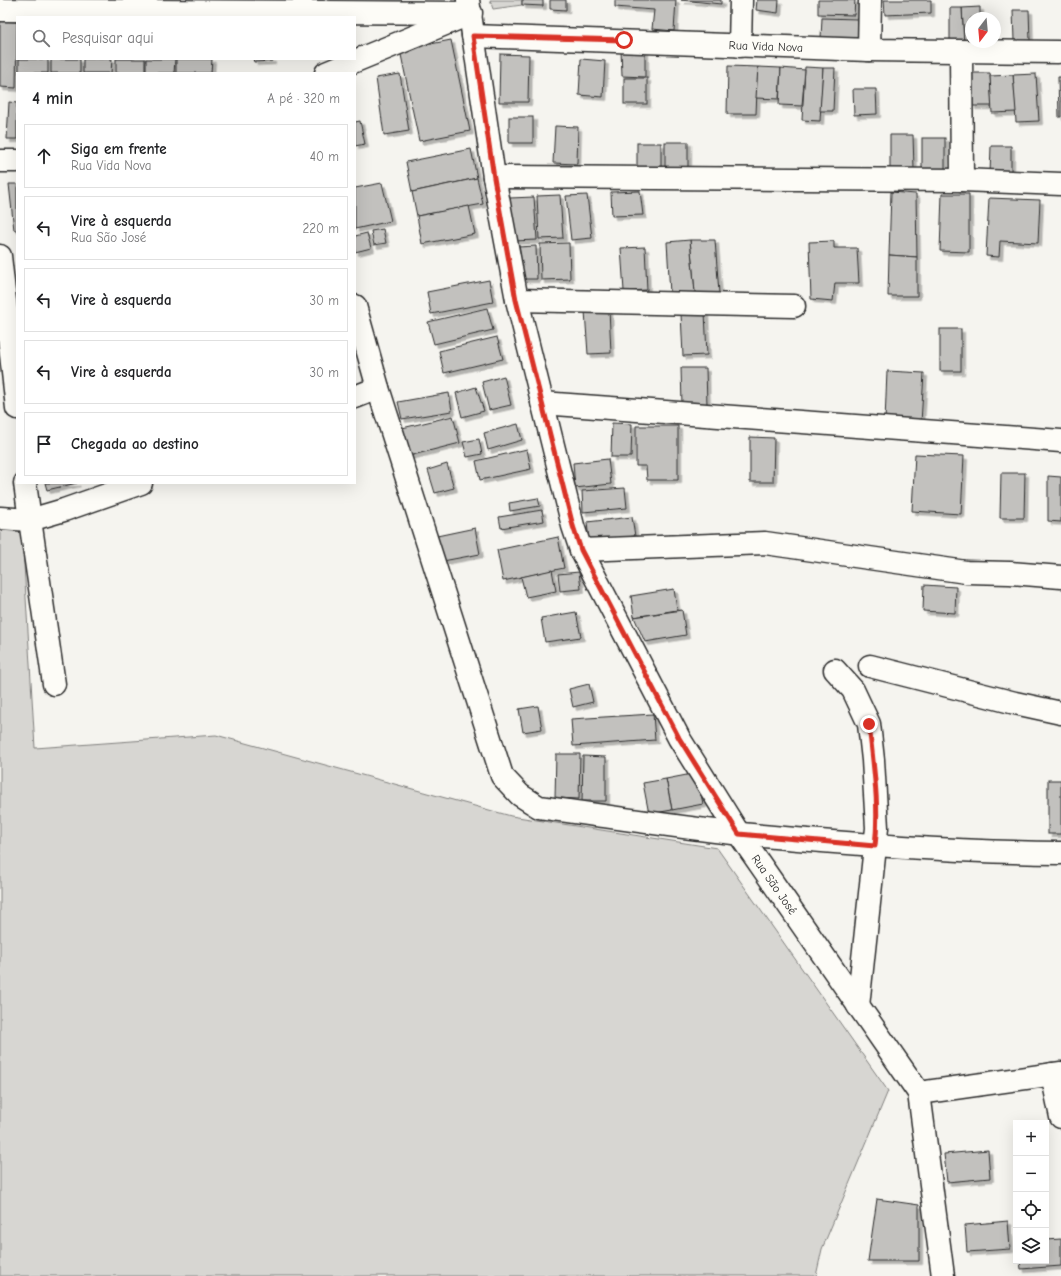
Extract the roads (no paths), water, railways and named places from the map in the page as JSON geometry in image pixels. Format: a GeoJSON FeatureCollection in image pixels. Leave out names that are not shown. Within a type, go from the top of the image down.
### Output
{"type":"FeatureCollection","features":[{"type":"Feature","properties":{"kind":"street"},"geometry":{"type":"LineString","coordinates":[[740,46],[741,0]]}},
{"type":"Feature","properties":{"kind":"street"},"geometry":{"type":"LineString","coordinates":[[869,50],[870,0]]}},
{"type":"Feature","properties":{"kind":"street"},"geometry":{"type":"LineString","coordinates":[[0,10],[469,7]]}},
{"type":"Feature","properties":{"kind":"street"},"geometry":{"type":"LineString","coordinates":[[356,59],[469,7]]}},
{"type":"Feature","properties":{"kind":"street","name":"Rua São José"},"geometry":{"type":"LineString","coordinates":[[469,7],[494,178],[516,300],[573,526],[581,550],[679,738],[739,834],[919,1093]]}},
{"type":"Feature","properties":{"kind":"street","name":"Rua Vida Nova"},"geometry":{"type":"LineString","coordinates":[[473,36],[624,40],[740,46],[869,50],[1058,52]]}},
{"type":"Feature","properties":{"kind":"street"},"geometry":{"type":"LineString","coordinates":[[960,52],[962,180]]}},
{"type":"Feature","properties":{"kind":"street"},"geometry":{"type":"LineString","coordinates":[[328,72],[354,60]]}},
{"type":"Feature","properties":{"kind":"street"},"geometry":{"type":"LineString","coordinates":[[0,161],[16,161]]}},
{"type":"Feature","properties":{"kind":"street"},"geometry":{"type":"LineString","coordinates":[[494,178],[962,180],[1061,184]]}},
{"type":"Feature","properties":{"kind":"street"},"geometry":{"type":"LineString","coordinates":[[0,256],[16,399]]}},
{"type":"Feature","properties":{"kind":"street"},"geometry":{"type":"LineString","coordinates":[[516,300],[794,306]]}},
{"type":"Feature","properties":{"kind":"street"},"geometry":{"type":"LineString","coordinates":[[356,310],[378,388],[502,776],[520,795],[540,807],[739,834],[875,846],[1021,853],[1061,853]]}},
{"type":"Feature","properties":{"kind":"street"},"geometry":{"type":"LineString","coordinates":[[356,397],[378,388]]}},
{"type":"Feature","properties":{"kind":"street"},"geometry":{"type":"LineString","coordinates":[[542,403],[1061,441]]}},
{"type":"Feature","properties":{"kind":"street"},"geometry":{"type":"LineString","coordinates":[[26,484],[54,684]]}},
{"type":"Feature","properties":{"kind":"street"},"geometry":{"type":"LineString","coordinates":[[0,518],[30,520],[64,510],[138,484]]}},
{"type":"Feature","properties":{"kind":"street"},"geometry":{"type":"LineString","coordinates":[[581,550],[765,543],[966,572],[1061,577]]}},
{"type":"Feature","properties":{"kind":"street"},"geometry":{"type":"LineString","coordinates":[[870,666],[1015,703],[1061,713]]}},
{"type":"Feature","properties":{"kind":"street"},"geometry":{"type":"LineString","coordinates":[[835,670],[853,690],[869,724],[873,760],[877,828],[858,1006]]}},
{"type":"Feature","properties":{"kind":"street"},"geometry":{"type":"LineString","coordinates":[[943,1276],[919,1093],[1057,1073],[1061,1117]]}}]}
